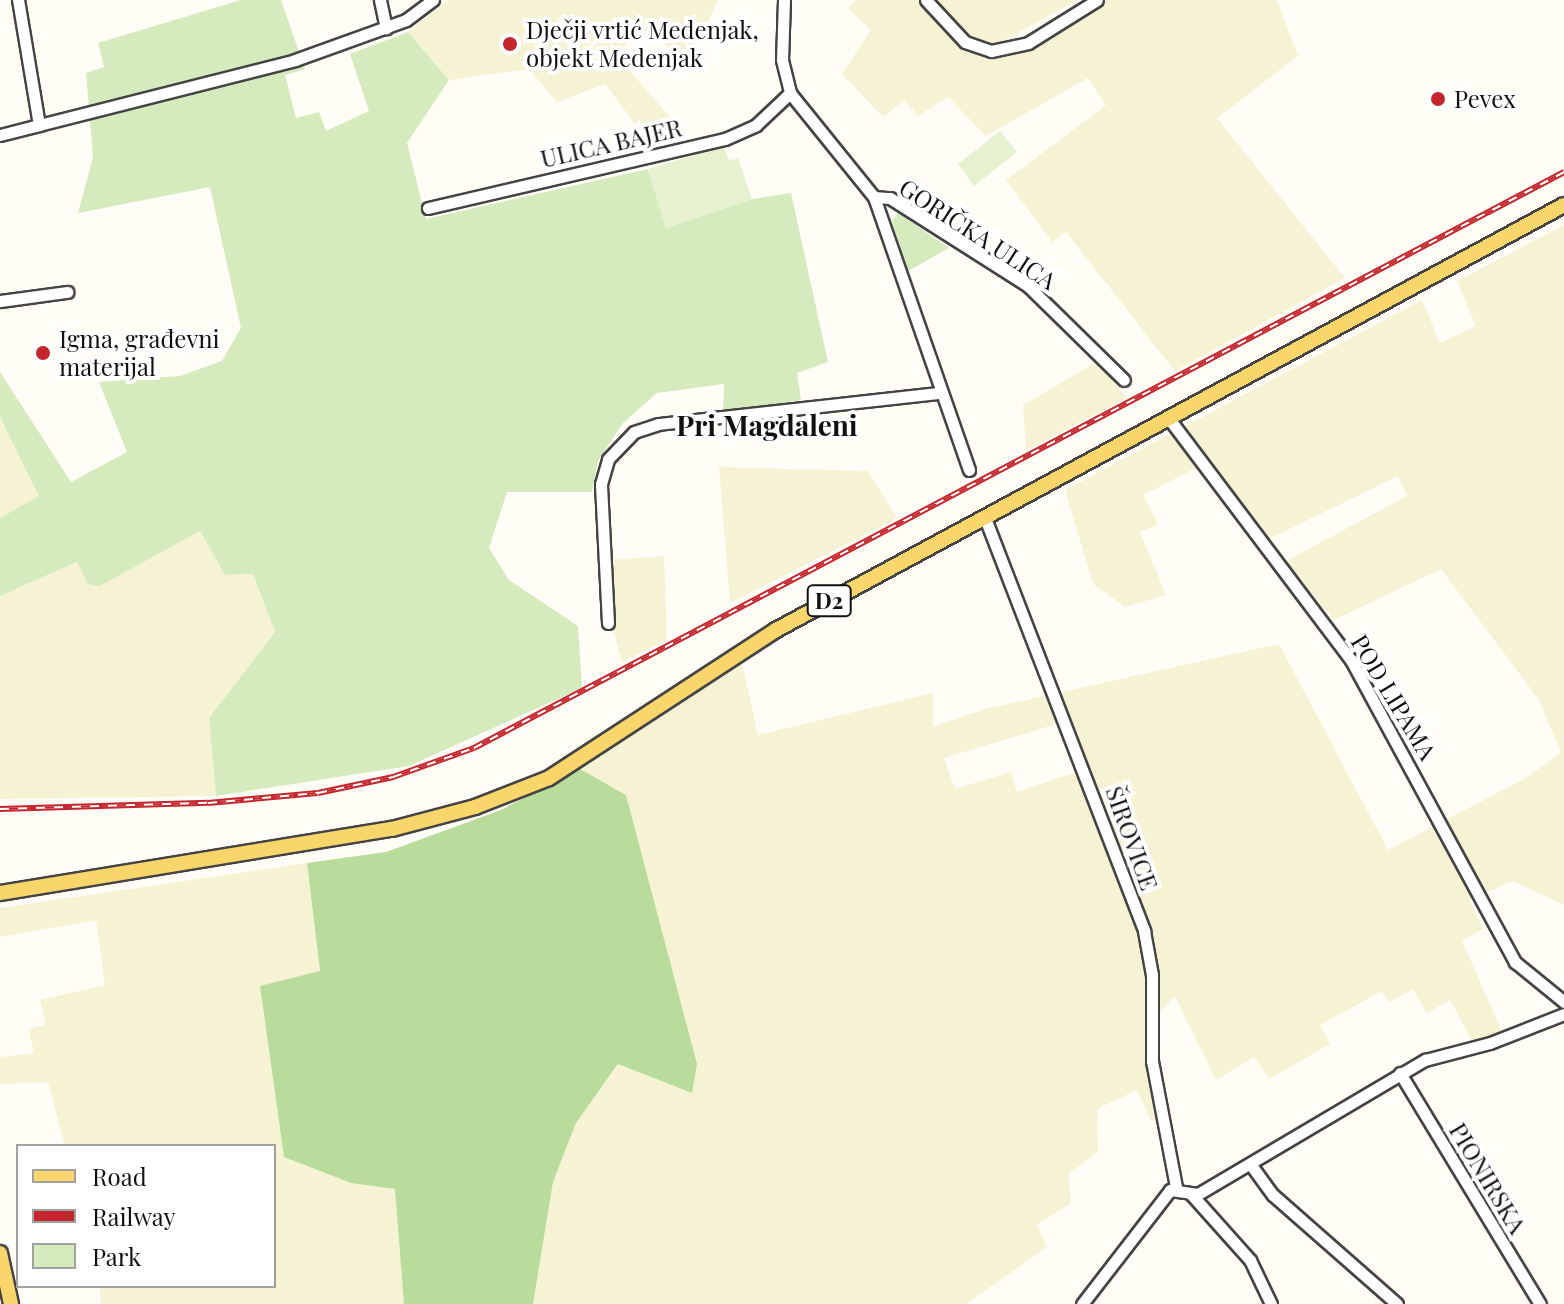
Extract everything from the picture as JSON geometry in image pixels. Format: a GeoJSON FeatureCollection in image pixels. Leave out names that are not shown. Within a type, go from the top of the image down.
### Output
{"type":"FeatureCollection","features":[{"type":"Feature","properties":{"kind":"main road","name":"D2"},"geometry":{"type":"LineString","coordinates":[[3,891],[392,829],[511,794],[574,763],[776,630],[1564,205]]}},
{"type":"Feature","properties":{"kind":"main road"},"geometry":{"type":"LineString","coordinates":[[0,1253],[11,1304]]}},
{"type":"Feature","properties":{"kind":"street"},"geometry":{"type":"LineString","coordinates":[[18,0],[39,125]]}},
{"type":"Feature","properties":{"kind":"street"},"geometry":{"type":"LineString","coordinates":[[380,0],[386,28]]}},
{"type":"Feature","properties":{"kind":"street"},"geometry":{"type":"LineString","coordinates":[[0,135],[295,60],[386,28],[433,0]]}},
{"type":"Feature","properties":{"kind":"street","name":"GORIČKA ULICA"},"geometry":{"type":"LineString","coordinates":[[784,0],[782,60],[790,93],[874,197],[939,393],[969,470]]}},
{"type":"Feature","properties":{"kind":"street"},"geometry":{"type":"LineString","coordinates":[[926,0],[965,42],[991,51],[1028,43],[1097,0]]}},
{"type":"Feature","properties":{"kind":"street","name":"ULICA BAJER"},"geometry":{"type":"LineString","coordinates":[[428,208],[725,139],[756,125],[790,93]]}},
{"type":"Feature","properties":{"kind":"street","name":"GORIČKA ULICA"},"geometry":{"type":"LineString","coordinates":[[874,197],[890,198],[1028,286],[1124,380]]}},
{"type":"Feature","properties":{"kind":"street"},"geometry":{"type":"LineString","coordinates":[[0,301],[67,292]]}},
{"type":"Feature","properties":{"kind":"street"},"geometry":{"type":"LineString","coordinates":[[608,623],[601,484],[608,459],[634,432],[658,424],[939,393]]}},
{"type":"Feature","properties":{"kind":"street","name":"POD LIPAMA"},"geometry":{"type":"LineString","coordinates":[[1170,420],[1351,660],[1515,962],[1564,1002]]}},
{"type":"Feature","properties":{"kind":"street","name":"ŠIROVICE"},"geometry":{"type":"LineString","coordinates":[[985,518],[1144,931],[1152,975],[1152,1061],[1176,1187]]}},
{"type":"Feature","properties":{"kind":"street"},"geometry":{"type":"LineString","coordinates":[[1191,1194],[1251,1165],[1400,1073],[1564,1014]]}},
{"type":"Feature","properties":{"kind":"street","name":"PIONIRSKA"},"geometry":{"type":"LineString","coordinates":[[1400,1073],[1540,1304]]}},
{"type":"Feature","properties":{"kind":"street"},"geometry":{"type":"LineString","coordinates":[[1251,1165],[1273,1195],[1397,1304]]}},
{"type":"Feature","properties":{"kind":"street"},"geometry":{"type":"LineString","coordinates":[[1082,1304],[1160,1200],[1176,1187],[1191,1194],[1250,1260],[1271,1304]]}},
{"type":"Feature","properties":{"kind":"shaded area"},"geometry":{"type":"Polygon","coordinates":[[[448,0],[718,0],[689,62],[642,28],[616,55],[683,132],[650,144],[605,84],[557,102],[529,69],[449,80],[408,32],[448,0]]]}},
{"type":"Feature","properties":{"kind":"shaded area"},"geometry":{"type":"Polygon","coordinates":[[[856,0],[921,0],[949,35],[988,60],[1029,47],[1107,0],[1277,0],[1298,56],[1217,118],[1345,278],[1175,371],[1066,232],[1052,242],[1006,180],[1106,105],[1088,78],[986,136],[948,97],[918,116],[904,100],[883,117],[842,74],[871,30],[848,8],[856,0]]]}},
{"type":"Feature","properties":{"kind":"shaded area"},"geometry":{"type":"Polygon","coordinates":[[[936,0],[1077,0],[996,45],[975,41],[936,0]]]}},
{"type":"Feature","properties":{"kind":"shaded area"},"geometry":{"type":"Polygon","coordinates":[[[1564,225],[1564,905],[1513,881],[1469,900],[1483,929],[1462,941],[1504,1036],[1473,1043],[1450,1000],[1427,1013],[1413,990],[1389,1002],[1382,991],[1320,1025],[1330,1044],[1269,1079],[1254,1057],[1216,1080],[1175,996],[1159,1012],[1161,1081],[1171,1117],[1151,1121],[1137,1090],[1097,1109],[1098,1151],[1068,1174],[1071,1203],[1037,1225],[1047,1247],[966,1304],[533,1304],[553,1182],[576,1123],[619,1064],[692,1093],[626,795],[580,769],[742,663],[758,735],[933,693],[933,727],[985,709],[1279,644],[1388,850],[1524,779],[1561,753],[1539,700],[1441,569],[1334,620],[1286,561],[1407,496],[1398,476],[1269,539],[1196,468],[1143,495],[1158,525],[1140,532],[1166,595],[1125,607],[1093,584],[1065,490],[1422,300],[1440,343],[1476,326],[1457,281],[1564,225]],[[1060,723],[944,758],[955,789],[1011,772],[1017,792],[1079,771],[1060,723]]]}},
{"type":"Feature","properties":{"kind":"shaded area"},"geometry":{"type":"Polygon","coordinates":[[[1097,362],[1127,398],[1026,450],[1023,405],[1097,362]]]}},
{"type":"Feature","properties":{"kind":"shaded area"},"geometry":{"type":"Polygon","coordinates":[[[0,417],[40,497],[0,518],[0,417]]]}},
{"type":"Feature","properties":{"kind":"shaded area"},"geometry":{"type":"Polygon","coordinates":[[[719,467],[868,471],[897,518],[730,603],[719,467]]]}},
{"type":"Feature","properties":{"kind":"shaded area"},"geometry":{"type":"Polygon","coordinates":[[[200,531],[225,575],[253,574],[275,632],[209,718],[216,796],[0,799],[0,596],[78,562],[100,586],[200,531]]]}},
{"type":"Feature","properties":{"kind":"shaded area"},"geometry":{"type":"Polygon","coordinates":[[[664,556],[667,640],[622,662],[612,624],[612,560],[664,556]]]}},
{"type":"Feature","properties":{"kind":"shaded area"},"geometry":{"type":"Polygon","coordinates":[[[307,863],[320,972],[260,986],[284,1157],[351,1183],[396,1189],[404,1304],[101,1304],[99,1288],[276,1288],[276,1144],[64,1144],[48,1082],[0,1084],[0,1057],[34,1053],[29,1029],[46,1025],[40,1000],[105,985],[96,920],[0,937],[0,908],[307,863]]]}},
{"type":"Feature","properties":{"kind":"green space"},"geometry":{"type":"Polygon","coordinates":[[[241,0],[281,0],[305,69],[285,75],[296,118],[319,112],[326,131],[369,111],[350,54],[408,32],[449,80],[407,143],[426,219],[648,169],[666,228],[752,199],[791,193],[828,362],[797,373],[801,400],[723,412],[724,384],[657,393],[623,423],[598,461],[592,492],[507,492],[489,548],[509,580],[578,626],[582,688],[409,766],[216,796],[209,718],[275,632],[253,574],[225,575],[200,531],[100,586],[88,584],[77,562],[0,596],[0,518],[39,496],[0,417],[0,372],[71,482],[127,452],[99,382],[180,376],[222,361],[241,328],[210,187],[78,213],[93,157],[86,73],[104,67],[98,43],[241,0]]]}},
{"type":"Feature","properties":{"kind":"green space"},"geometry":{"type":"Polygon","coordinates":[[[1000,131],[1017,152],[974,186],[958,164],[1000,131]]]}},
{"type":"Feature","properties":{"kind":"green space"},"geometry":{"type":"Polygon","coordinates":[[[724,146],[729,161],[738,158],[752,199],[666,228],[648,169],[724,146]]]}},
{"type":"Feature","properties":{"kind":"green space"},"geometry":{"type":"Polygon","coordinates":[[[898,213],[949,248],[908,271],[892,221],[898,213]]]}},
{"type":"Feature","properties":{"kind":"green space"},"geometry":{"type":"Polygon","coordinates":[[[580,769],[626,795],[697,1064],[692,1093],[618,1064],[576,1123],[553,1182],[533,1304],[404,1304],[395,1189],[351,1183],[284,1157],[260,986],[320,971],[307,863],[386,852],[501,810],[580,769]]]}},
{"type":"Feature","properties":{"kind":"railway"},"geometry":{"type":"LineString","coordinates":[[0,809],[208,803],[318,793],[393,777],[474,748],[1564,172]]}},
{"type":"Feature","properties":{"kind":"place","name":"Dječji vrtić Medenjak, objekt Medenjak"},"geometry":{"type":"Point","coordinates":[510,44]}},
{"type":"Feature","properties":{"kind":"place","name":"Pevex"},"geometry":{"type":"Point","coordinates":[1438,99]}},
{"type":"Feature","properties":{"kind":"place","name":"Igma, građevni materijal"},"geometry":{"type":"Point","coordinates":[43,353]}},
{"type":"Feature","properties":{"kind":"district","name":"Pri Magdaleni"},"geometry":{"type":"Point","coordinates":[767,425]}}]}
